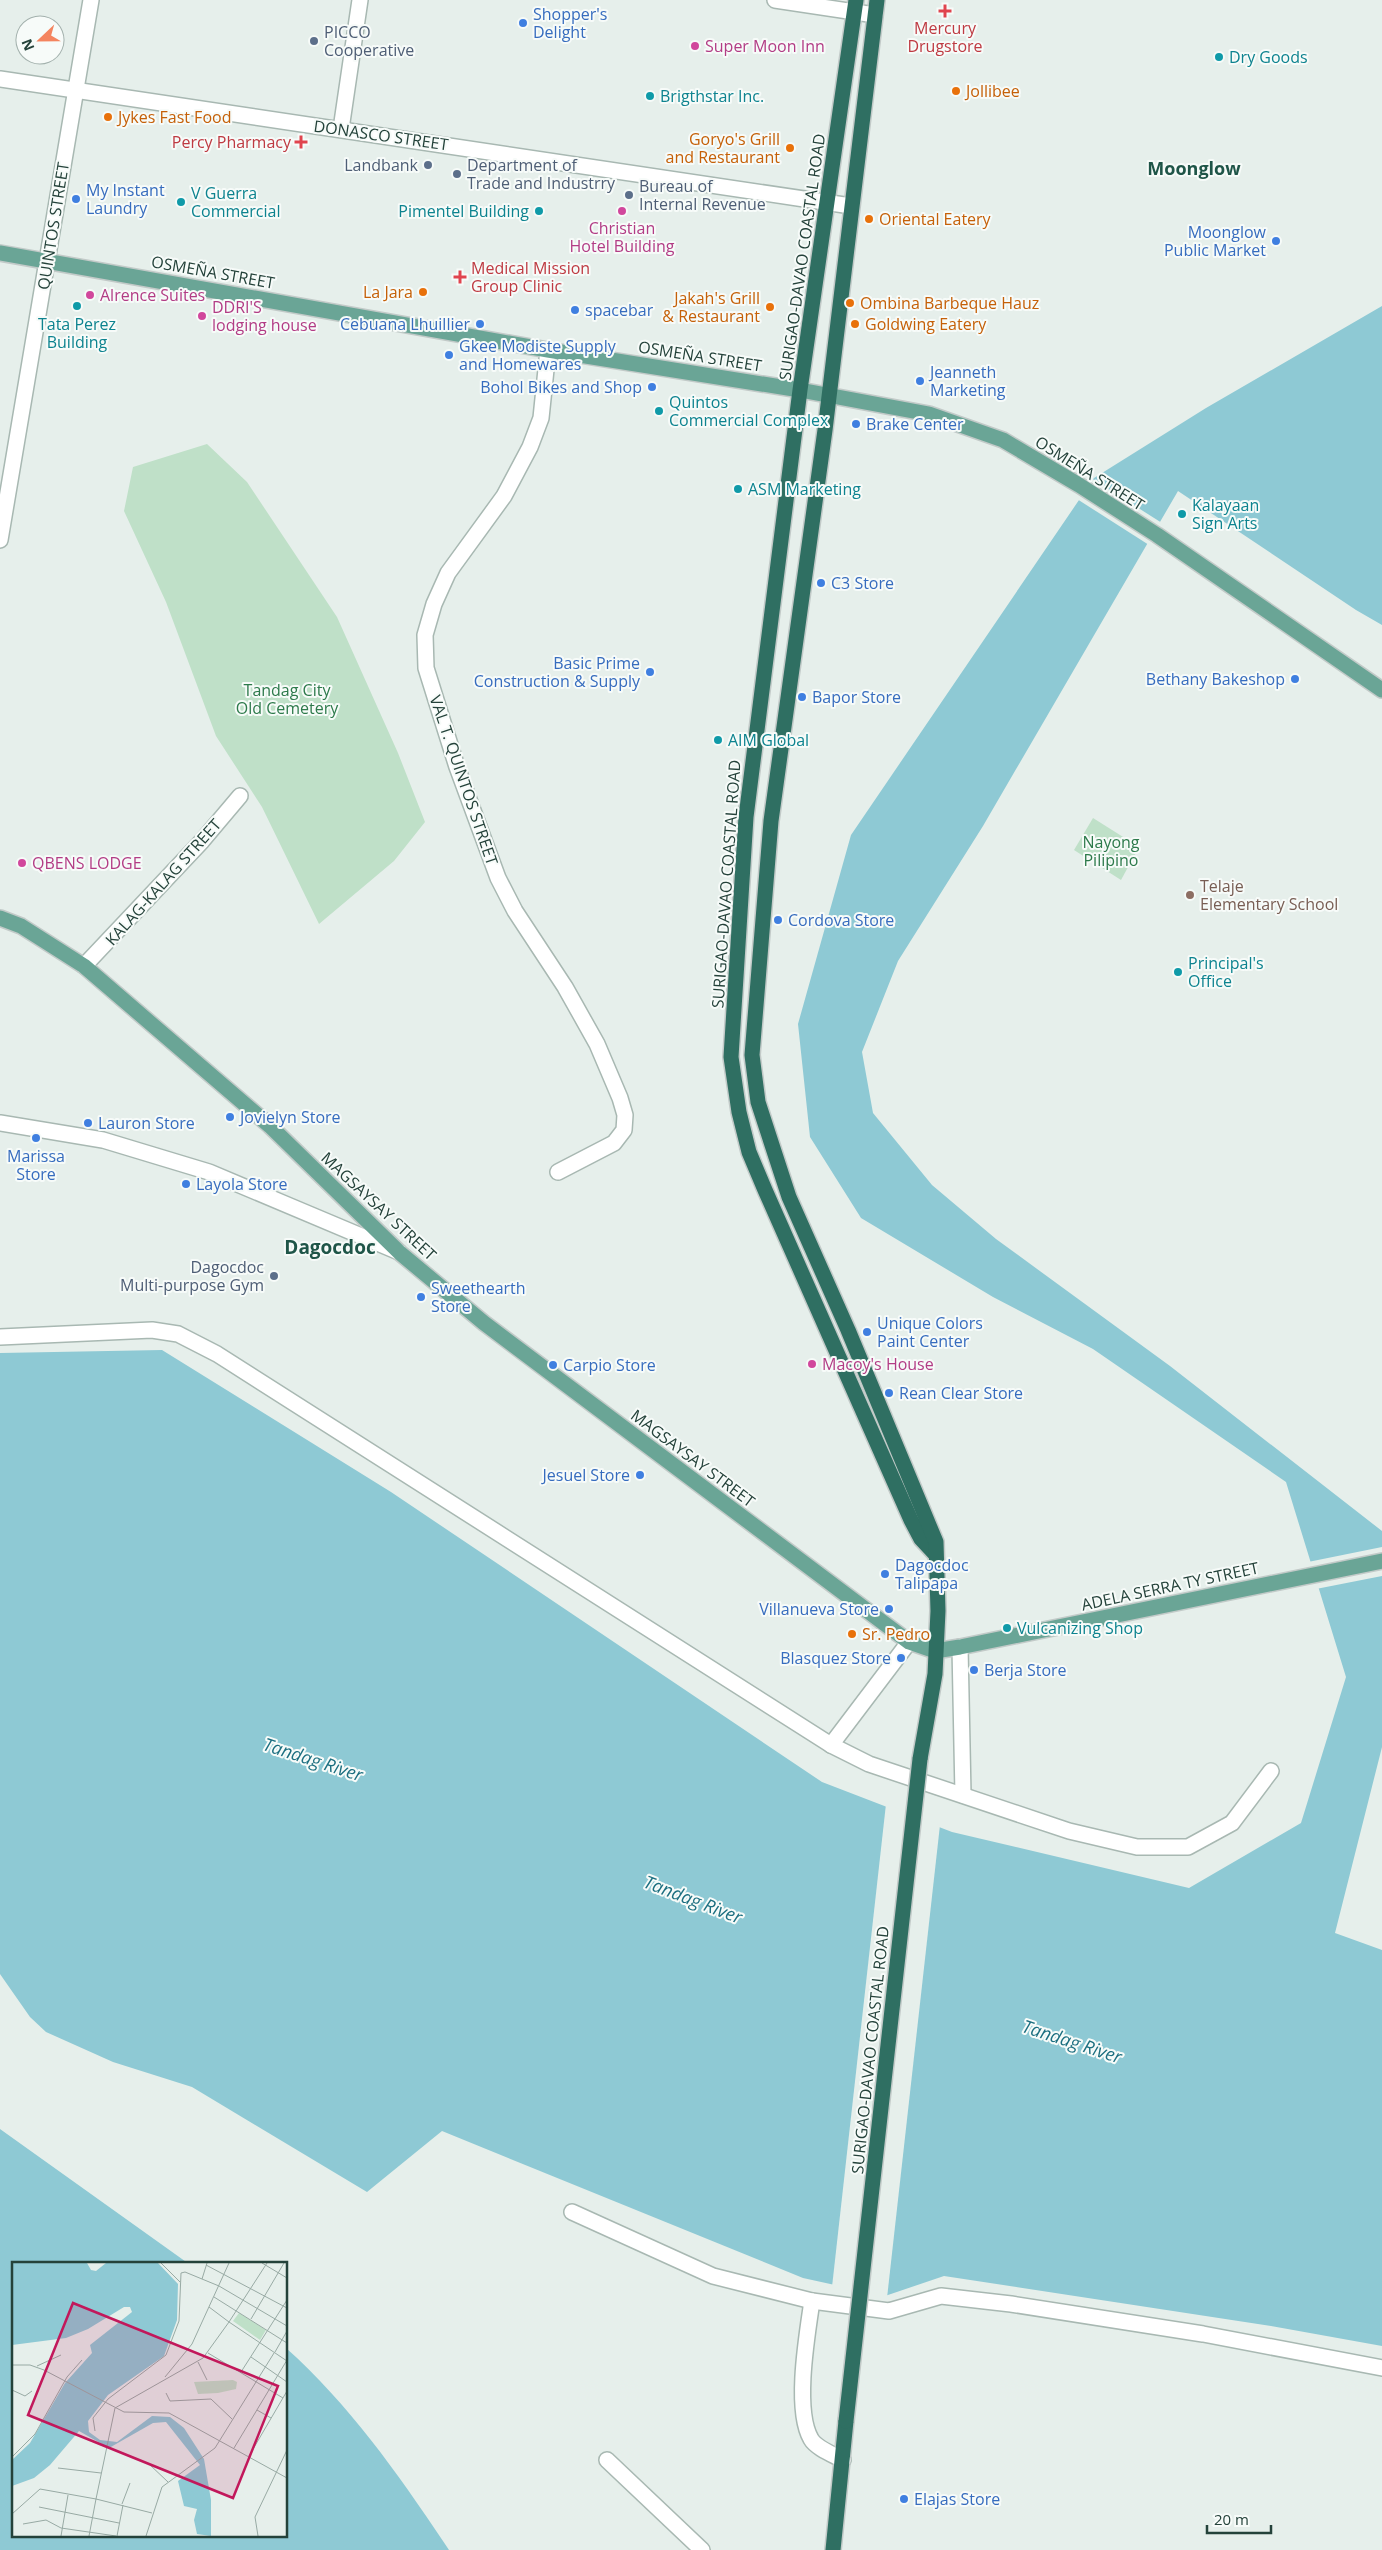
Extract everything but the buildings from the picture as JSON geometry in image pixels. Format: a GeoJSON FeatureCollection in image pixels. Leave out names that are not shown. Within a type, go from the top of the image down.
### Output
{"type":"FeatureCollection","features":[{"type":"Feature","properties":{"kind":"highway","name":"SURIGAO-DAVAO COASTAL ROAD"},"geometry":{"type":"LineString","coordinates":[[855,6],[800,390],[746,817],[731,1057],[739,1112],[749,1152],[913,1525],[921,1539],[935,1554]]}},
{"type":"Feature","properties":{"kind":"highway","name":"SURIGAO-DAVAO COASTAL ROAD"},"geometry":{"type":"LineString","coordinates":[[833,2550],[920,1759],[935,1674],[938,1611],[936,1542],[931,1525],[779,1170],[758,1102],[752,1055],[771,820],[830,396],[876,7]]}},
{"type":"Feature","properties":{"kind":"highway"},"geometry":{"type":"LineString","coordinates":[[746,817],[771,820]]}},
{"type":"Feature","properties":{"kind":"highway"},"geometry":{"type":"LineString","coordinates":[[759,1176],[779,1170]]}},
{"type":"Feature","properties":{"kind":"main road","name":"OSMEÑA STREET"},"geometry":{"type":"LineString","coordinates":[[0,252],[548,350],[800,390],[929,414],[1003,440],[1080,485],[1157,535],[1382,690]]}},
{"type":"Feature","properties":{"kind":"main road","name":"MAGSAYSAY STREET"},"geometry":{"type":"LineString","coordinates":[[0,918],[21,926],[84,966],[270,1126],[400,1253],[484,1323],[909,1642],[935,1651]]}},
{"type":"Feature","properties":{"kind":"main road","name":"ADELA SERRA TY STREET"},"geometry":{"type":"LineString","coordinates":[[935,1651],[1382,1561]]}},
{"type":"Feature","properties":{"kind":"street","name":"QUINTOS STREET"},"geometry":{"type":"LineString","coordinates":[[0,540],[6,460],[48,261],[91,0]]}},
{"type":"Feature","properties":{"kind":"street"},"geometry":{"type":"LineString","coordinates":[[341,129],[360,0]]}},
{"type":"Feature","properties":{"kind":"street"},"geometry":{"type":"LineString","coordinates":[[775,0],[876,7]]}},
{"type":"Feature","properties":{"kind":"street","name":"DONASCO STREET"},"geometry":{"type":"LineString","coordinates":[[0,79],[852,206]]}},
{"type":"Feature","properties":{"kind":"street","name":"VAL T. QUINTOS STREET"},"geometry":{"type":"LineString","coordinates":[[548,350],[541,418],[530,446],[504,496],[448,573],[434,604],[425,635],[426,668],[454,758],[498,878],[515,911],[565,986],[597,1044],[620,1098],[624,1115],[624,1130],[614,1142],[558,1172]]}},
{"type":"Feature","properties":{"kind":"street","name":"KALAG-KALAG STREET"},"geometry":{"type":"LineString","coordinates":[[84,966],[202,841],[240,796]]}},
{"type":"Feature","properties":{"kind":"street"},"geometry":{"type":"LineString","coordinates":[[0,1123],[103,1140],[209,1172],[400,1253]]}},
{"type":"Feature","properties":{"kind":"street"},"geometry":{"type":"LineString","coordinates":[[0,1337],[152,1330],[178,1334],[225,1360],[832,1745],[869,1764],[1068,1831],[1136,1846],[1188,1846],[1232,1823],[1271,1771]]}},
{"type":"Feature","properties":{"kind":"street"},"geometry":{"type":"LineString","coordinates":[[832,1745],[909,1642]]}},
{"type":"Feature","properties":{"kind":"street"},"geometry":{"type":"LineString","coordinates":[[960,1647],[963,1795]]}},
{"type":"Feature","properties":{"kind":"street"},"geometry":{"type":"LineString","coordinates":[[572,2212],[713,2276],[812,2302],[889,2310],[941,2296],[1011,2304],[1203,2334],[1382,2368]]}},
{"type":"Feature","properties":{"kind":"street"},"geometry":{"type":"LineString","coordinates":[[812,2302],[805,2352],[803,2418],[812,2441],[843,2460]]}},
{"type":"Feature","properties":{"kind":"street"},"geometry":{"type":"LineString","coordinates":[[607,2460],[702,2550]]}},
{"type":"Feature","properties":{"kind":"green space","name":"Tandag City Old Cemetery"},"geometry":{"type":"Polygon","coordinates":[[[207,444],[247,482],[337,617],[398,753],[425,822],[394,861],[319,924],[262,807],[216,736],[166,602],[124,511],[133,467],[207,444]]]}},
{"type":"Feature","properties":{"kind":"green space","name":"Nayong Pilipino"},"geometry":{"type":"Polygon","coordinates":[[[1093,818],[1139,847],[1121,880],[1074,850],[1093,818]]]}},
{"type":"Feature","properties":{"kind":"water","name":"Tandag River"},"geometry":{"type":"Polygon","coordinates":[[[1382,306],[1382,625],[1356,610],[1178,491],[983,826],[898,961],[862,1052],[873,1113],[932,1185],[996,1239],[1170,1366],[1382,1531],[1382,1747],[1335,1933],[1382,1950],[1382,2346],[1271,2326],[944,2276],[885,2296],[803,2278],[442,2131],[367,2192],[192,2087],[113,2062],[46,2032],[30,2017],[0,1974],[0,1353],[162,1350],[391,1492],[822,1782],[952,1832],[1189,1888],[1301,1823],[1346,1677],[1286,1482],[1093,1349],[993,1297],[861,1218],[810,1137],[798,1024],[851,835],[1094,478],[1206,408],[1382,306]]]}},
{"type":"Feature","properties":{"kind":"water"},"geometry":{"type":"Polygon","coordinates":[[[0,2129],[186,2262],[12,2262],[12,2538],[288,2538],[288,2350],[332,2394],[374,2444],[449,2550],[0,2550],[0,2129]]]}},
{"type":"Feature","properties":{"kind":"pier"},"geometry":{"type":"Polygon","coordinates":[[[1091,478],[1162,523],[1149,545],[1077,499],[1091,478]]]}},
{"type":"Feature","properties":{"kind":"pier"},"geometry":{"type":"Polygon","coordinates":[[[1382,1547],[1382,1576],[1316,1589],[1308,1562],[1382,1547]]]}},
{"type":"Feature","properties":{"kind":"pier"},"geometry":{"type":"Polygon","coordinates":[[[886,1804],[940,1825],[887,2298],[885,2299],[832,2287],[886,1804]]]}},
{"type":"Feature","properties":{"kind":"place","name":"Mercury Drugstore"},"geometry":{"type":"Point","coordinates":[945,11]}},
{"type":"Feature","properties":{"kind":"place","name":"Shopper's Delight"},"geometry":{"type":"Point","coordinates":[523,23]}},
{"type":"Feature","properties":{"kind":"place","name":"PICCO Cooperative"},"geometry":{"type":"Point","coordinates":[314,41]}},
{"type":"Feature","properties":{"kind":"place","name":"Super Moon Inn"},"geometry":{"type":"Point","coordinates":[695,46]}},
{"type":"Feature","properties":{"kind":"place","name":"Dry Goods"},"geometry":{"type":"Point","coordinates":[1219,57]}},
{"type":"Feature","properties":{"kind":"place","name":"Jollibee"},"geometry":{"type":"Point","coordinates":[956,91]}},
{"type":"Feature","properties":{"kind":"place","name":"Brigthstar Inc."},"geometry":{"type":"Point","coordinates":[650,96]}},
{"type":"Feature","properties":{"kind":"place","name":"Jykes Fast Food"},"geometry":{"type":"Point","coordinates":[108,117]}},
{"type":"Feature","properties":{"kind":"place","name":"Percy Pharmacy"},"geometry":{"type":"Point","coordinates":[301,142]}},
{"type":"Feature","properties":{"kind":"place","name":"Goryo's Grill and Restaurant"},"geometry":{"type":"Point","coordinates":[790,148]}},
{"type":"Feature","properties":{"kind":"place","name":"Landbank"},"geometry":{"type":"Point","coordinates":[428,165]}},
{"type":"Feature","properties":{"kind":"place","name":"Department of Trade and Industrry"},"geometry":{"type":"Point","coordinates":[457,174]}},
{"type":"Feature","properties":{"kind":"place","name":"Bureau of Internal Revenue"},"geometry":{"type":"Point","coordinates":[629,195]}},
{"type":"Feature","properties":{"kind":"place","name":"My Instant Laundry"},"geometry":{"type":"Point","coordinates":[76,199]}},
{"type":"Feature","properties":{"kind":"place","name":"V Guerra Commercial"},"geometry":{"type":"Point","coordinates":[181,202]}},
{"type":"Feature","properties":{"kind":"place","name":"Pimentel Building"},"geometry":{"type":"Point","coordinates":[539,211]}},
{"type":"Feature","properties":{"kind":"place","name":"Christian Hotel Building"},"geometry":{"type":"Point","coordinates":[622,211]}},
{"type":"Feature","properties":{"kind":"place","name":"Oriental Eatery"},"geometry":{"type":"Point","coordinates":[869,219]}},
{"type":"Feature","properties":{"kind":"place","name":"Moonglow Public Market"},"geometry":{"type":"Point","coordinates":[1276,241]}},
{"type":"Feature","properties":{"kind":"place","name":"Medical Mission Group Clinic"},"geometry":{"type":"Point","coordinates":[460,277]}},
{"type":"Feature","properties":{"kind":"place","name":"La Jara"},"geometry":{"type":"Point","coordinates":[423,292]}},
{"type":"Feature","properties":{"kind":"place","name":"Alrence Suites"},"geometry":{"type":"Point","coordinates":[90,295]}},
{"type":"Feature","properties":{"kind":"place","name":"Ombina Barbeque Hauz"},"geometry":{"type":"Point","coordinates":[850,303]}},
{"type":"Feature","properties":{"kind":"place","name":"Tata Perez Building"},"geometry":{"type":"Point","coordinates":[77,306]}},
{"type":"Feature","properties":{"kind":"place","name":"Jakah's Grill & Restaurant"},"geometry":{"type":"Point","coordinates":[770,307]}},
{"type":"Feature","properties":{"kind":"place","name":"spacebar"},"geometry":{"type":"Point","coordinates":[575,310]}},
{"type":"Feature","properties":{"kind":"place","name":"DDRI'S lodging house"},"geometry":{"type":"Point","coordinates":[202,316]}},
{"type":"Feature","properties":{"kind":"place","name":"Cebuana Lhuillier"},"geometry":{"type":"Point","coordinates":[480,324]}},
{"type":"Feature","properties":{"kind":"place","name":"Goldwing Eatery"},"geometry":{"type":"Point","coordinates":[855,324]}},
{"type":"Feature","properties":{"kind":"place","name":"Gkee Modiste Supply and Homewares"},"geometry":{"type":"Point","coordinates":[449,355]}},
{"type":"Feature","properties":{"kind":"place","name":"Jeanneth Marketing"},"geometry":{"type":"Point","coordinates":[920,381]}},
{"type":"Feature","properties":{"kind":"place","name":"Bohol Bikes and Shop"},"geometry":{"type":"Point","coordinates":[652,387]}},
{"type":"Feature","properties":{"kind":"place","name":"Quintos Commercial Complex"},"geometry":{"type":"Point","coordinates":[659,411]}},
{"type":"Feature","properties":{"kind":"place","name":"Brake Center"},"geometry":{"type":"Point","coordinates":[856,424]}},
{"type":"Feature","properties":{"kind":"place","name":"ASM Marketing"},"geometry":{"type":"Point","coordinates":[738,489]}},
{"type":"Feature","properties":{"kind":"place","name":"Kalayaan Sign Arts"},"geometry":{"type":"Point","coordinates":[1182,514]}},
{"type":"Feature","properties":{"kind":"place","name":"C3 Store"},"geometry":{"type":"Point","coordinates":[821,583]}},
{"type":"Feature","properties":{"kind":"place","name":"Basic Prime Construction & Supply"},"geometry":{"type":"Point","coordinates":[650,672]}},
{"type":"Feature","properties":{"kind":"place","name":"Bethany Bakeshop"},"geometry":{"type":"Point","coordinates":[1295,679]}},
{"type":"Feature","properties":{"kind":"place","name":"Bapor Store"},"geometry":{"type":"Point","coordinates":[802,697]}},
{"type":"Feature","properties":{"kind":"place","name":"AIM Global"},"geometry":{"type":"Point","coordinates":[718,740]}},
{"type":"Feature","properties":{"kind":"place","name":"QBENS LODGE"},"geometry":{"type":"Point","coordinates":[22,863]}},
{"type":"Feature","properties":{"kind":"place","name":"Telaje Elementary School"},"geometry":{"type":"Point","coordinates":[1190,895]}},
{"type":"Feature","properties":{"kind":"place","name":"Cordova Store"},"geometry":{"type":"Point","coordinates":[778,920]}},
{"type":"Feature","properties":{"kind":"place","name":"Principal's Office"},"geometry":{"type":"Point","coordinates":[1178,972]}},
{"type":"Feature","properties":{"kind":"place","name":"Jovielyn Store"},"geometry":{"type":"Point","coordinates":[230,1117]}},
{"type":"Feature","properties":{"kind":"place","name":"Lauron Store"},"geometry":{"type":"Point","coordinates":[88,1123]}},
{"type":"Feature","properties":{"kind":"place","name":"Marissa Store"},"geometry":{"type":"Point","coordinates":[36,1138]}},
{"type":"Feature","properties":{"kind":"place","name":"Layola Store"},"geometry":{"type":"Point","coordinates":[186,1184]}},
{"type":"Feature","properties":{"kind":"place","name":"Dagocdoc Multi-purpose Gym"},"geometry":{"type":"Point","coordinates":[274,1276]}},
{"type":"Feature","properties":{"kind":"place","name":"Sweethearth Store"},"geometry":{"type":"Point","coordinates":[421,1297]}},
{"type":"Feature","properties":{"kind":"place","name":"Unique Colors Paint Center"},"geometry":{"type":"Point","coordinates":[867,1332]}},
{"type":"Feature","properties":{"kind":"place","name":"Macoy's House"},"geometry":{"type":"Point","coordinates":[812,1364]}},
{"type":"Feature","properties":{"kind":"place","name":"Carpio Store"},"geometry":{"type":"Point","coordinates":[553,1365]}},
{"type":"Feature","properties":{"kind":"place","name":"Rean Clear Store"},"geometry":{"type":"Point","coordinates":[889,1393]}},
{"type":"Feature","properties":{"kind":"place","name":"Jesuel Store"},"geometry":{"type":"Point","coordinates":[640,1475]}},
{"type":"Feature","properties":{"kind":"place","name":"Dagocdoc Talipapa"},"geometry":{"type":"Point","coordinates":[885,1574]}},
{"type":"Feature","properties":{"kind":"place","name":"Villanueva Store"},"geometry":{"type":"Point","coordinates":[889,1609]}},
{"type":"Feature","properties":{"kind":"place","name":"Vulcanizing Shop"},"geometry":{"type":"Point","coordinates":[1007,1628]}},
{"type":"Feature","properties":{"kind":"place","name":"Sr. Pedro"},"geometry":{"type":"Point","coordinates":[852,1634]}},
{"type":"Feature","properties":{"kind":"place","name":"Blasquez Store"},"geometry":{"type":"Point","coordinates":[901,1658]}},
{"type":"Feature","properties":{"kind":"place","name":"Berja Store"},"geometry":{"type":"Point","coordinates":[974,1670]}},
{"type":"Feature","properties":{"kind":"place","name":"Elajas Store"},"geometry":{"type":"Point","coordinates":[904,2499]}},
{"type":"Feature","properties":{"kind":"district","name":"Moonglow"},"geometry":{"type":"Point","coordinates":[1194,169]}},
{"type":"Feature","properties":{"kind":"district","name":"Dagocdoc"},"geometry":{"type":"Point","coordinates":[330,1247]}}]}
